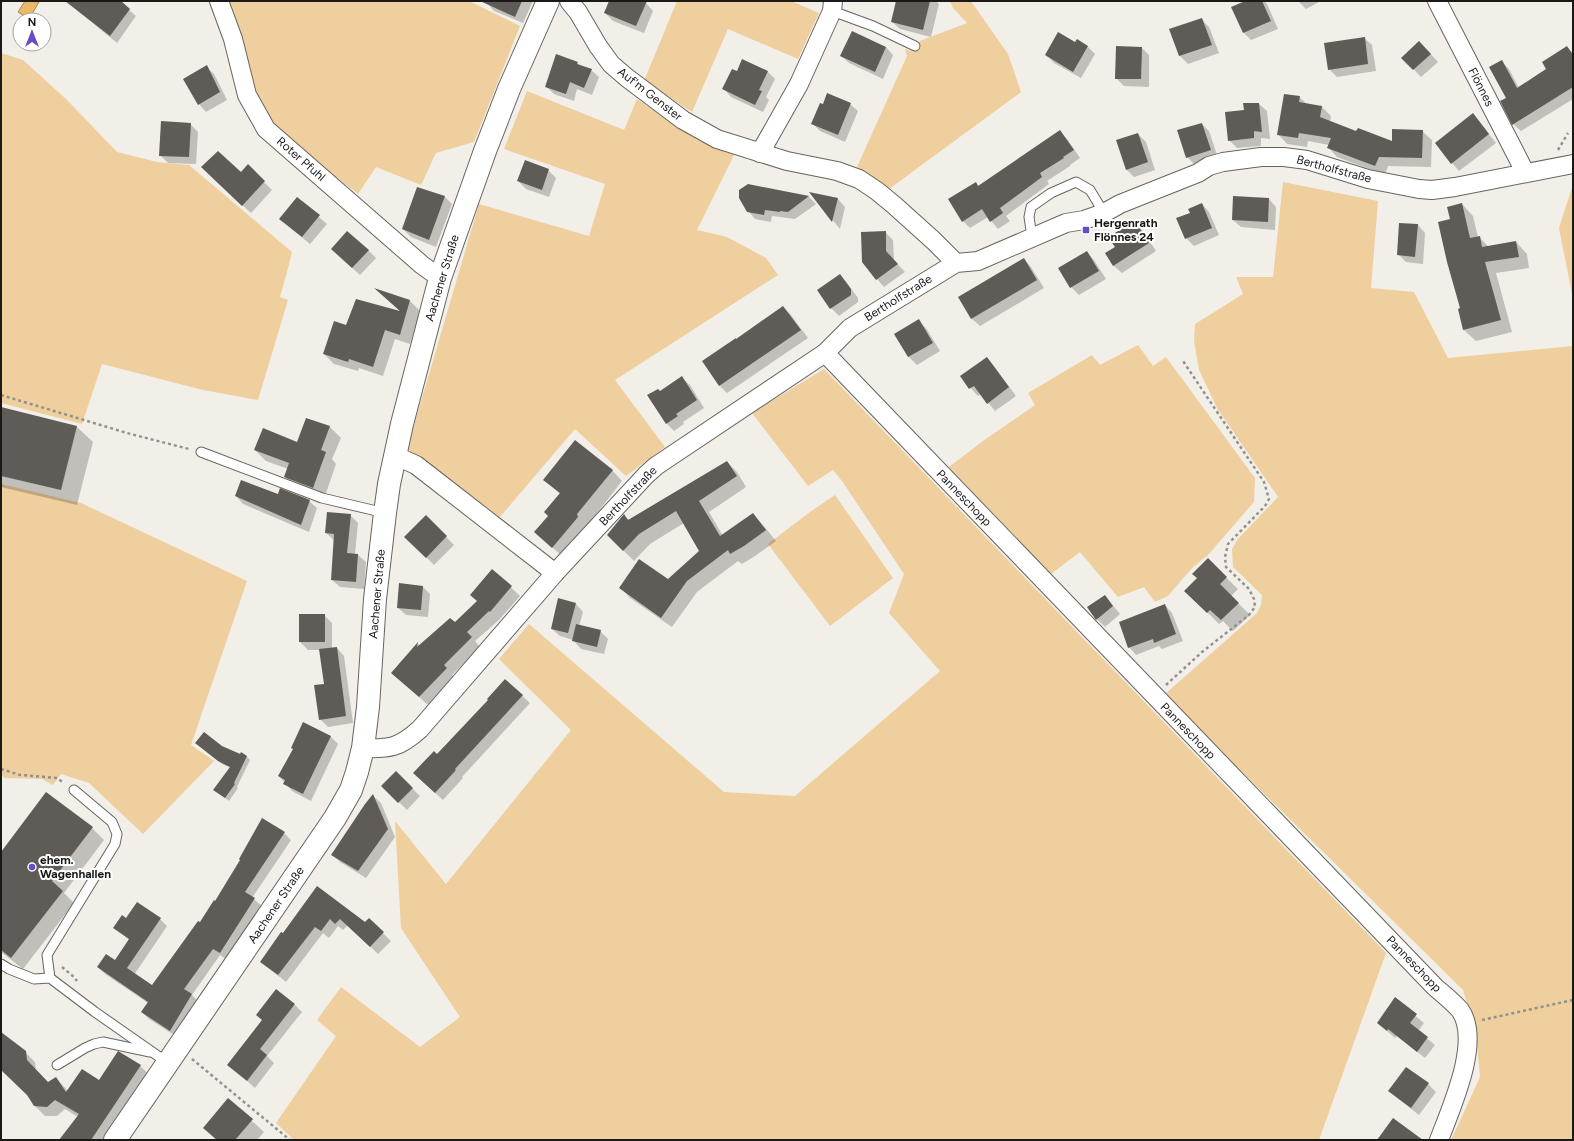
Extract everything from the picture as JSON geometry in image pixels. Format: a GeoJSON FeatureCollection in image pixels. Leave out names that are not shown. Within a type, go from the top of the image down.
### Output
{"type":"FeatureCollection","features":[{"type":"Feature","properties":{"kind":"street","name":"Roter Pfuhl"},"geometry":{"type":"LineString","coordinates":[[219,1],[234,40],[247,95],[266,129],[422,265],[440,278]]}},
{"type":"Feature","properties":{"kind":"street","name":"Aachener Straße"},"geometry":{"type":"LineString","coordinates":[[115,1140],[166,1054],[336,818],[351,790],[363,748],[368,707],[375,600],[385,513],[394,455],[440,278],[498,116],[548,1]]}},
{"type":"Feature","properties":{"kind":"street","name":"Auf'm Genster"},"geometry":{"type":"LineString","coordinates":[[569,1],[578,12],[598,46],[611,64],[626,78],[683,120],[717,139],[787,161],[837,171],[859,179],[877,191],[900,210],[956,262]]}},
{"type":"Feature","properties":{"kind":"street","name":"Flönnes"},"geometry":{"type":"LineString","coordinates":[[1437,1],[1525,172]]}},
{"type":"Feature","properties":{"kind":"street"},"geometry":{"type":"LineString","coordinates":[[760,153],[799,84],[833,6]]}},
{"type":"Feature","properties":{"kind":"street","name":"Bertholfstraße"},"geometry":{"type":"LineString","coordinates":[[363,748],[392,747],[406,741],[420,729],[555,573],[656,466],[825,353],[850,328],[956,262],[978,261],[1066,223],[1084,220],[1104,213],[1120,204],[1198,173],[1209,166],[1223,162],[1261,157],[1284,157],[1307,160],[1368,179],[1419,189],[1432,190],[1455,187],[1525,172],[1573,164]]}},
{"type":"Feature","properties":{"kind":"street","name":"Panneschopp"},"geometry":{"type":"LineString","coordinates":[[825,353],[1435,987],[1460,1010],[1466,1023],[1468,1040],[1466,1056],[1459,1084],[1440,1140]]}},
{"type":"Feature","properties":{"kind":"street"},"geometry":{"type":"LineString","coordinates":[[394,455],[416,465],[555,573]]}},
{"type":"Feature","properties":{"kind":"lane"},"geometry":{"type":"LineString","coordinates":[[833,6],[915,46]]}},
{"type":"Feature","properties":{"kind":"lane"},"geometry":{"type":"LineString","coordinates":[[1032,237],[1029,217],[1031,207],[1051,193],[1076,182],[1090,190],[1104,213]]}},
{"type":"Feature","properties":{"kind":"lane"},"geometry":{"type":"LineString","coordinates":[[201,452],[322,498],[385,513]]}},
{"type":"Feature","properties":{"kind":"lane"},"geometry":{"type":"LineString","coordinates":[[50,978],[47,955],[115,844],[116,834],[112,822],[74,790]]}},
{"type":"Feature","properties":{"kind":"lane"},"geometry":{"type":"LineString","coordinates":[[1,964],[9,969],[34,979],[50,978],[95,1012],[166,1054]]}},
{"type":"Feature","properties":{"kind":"lane"},"geometry":{"type":"LineString","coordinates":[[58,1065],[85,1048],[103,1042],[166,1054]]}},
{"type":"Feature","properties":{"kind":"path"},"geometry":{"type":"LineString","coordinates":[[1154,696],[1202,652],[1249,615],[1255,607],[1254,599],[1249,589],[1226,567],[1225,557],[1228,544],[1265,506],[1269,499],[1264,482],[1183,361]]}},
{"type":"Feature","properties":{"kind":"path"},"geometry":{"type":"LineString","coordinates":[[1,395],[127,433],[201,452]]}},
{"type":"Feature","properties":{"kind":"path"},"geometry":{"type":"LineString","coordinates":[[1,768],[20,775],[57,778],[74,790]]}},
{"type":"Feature","properties":{"kind":"path"},"geometry":{"type":"LineString","coordinates":[[1466,1023],[1573,1000]]}},
{"type":"Feature","properties":{"kind":"path"},"geometry":{"type":"LineString","coordinates":[[166,1054],[290,1140]]}},
{"type":"Feature","properties":{"kind":"shaded area"},"geometry":{"type":"Polygon","coordinates":[[[25,1],[39,2],[33,12],[18,12],[25,1]]]}},
{"type":"Feature","properties":{"kind":"shaded area"},"geometry":{"type":"Polygon","coordinates":[[[228,1],[469,1],[520,26],[474,142],[436,153],[421,185],[376,167],[358,194],[274,129],[255,95],[228,1]]]}},
{"type":"Feature","properties":{"kind":"shaded area"},"geometry":{"type":"Polygon","coordinates":[[[677,1],[791,1],[819,13],[798,59],[728,29],[692,112],[644,81],[677,1]]]}},
{"type":"Feature","properties":{"kind":"shaded area"},"geometry":{"type":"Polygon","coordinates":[[[950,1],[971,1],[1008,54],[1021,92],[889,189],[857,167],[907,56],[905,49],[914,52],[920,41],[967,23],[953,8],[950,1]]]}},
{"type":"Feature","properties":{"kind":"shaded area"},"geometry":{"type":"Polygon","coordinates":[[[1,53],[23,60],[66,99],[117,152],[157,162],[189,165],[292,252],[280,297],[288,300],[258,400],[203,390],[102,364],[82,424],[1,403],[1,53]]]}},
{"type":"Feature","properties":{"kind":"shaded area"},"geometry":{"type":"Polygon","coordinates":[[[527,91],[624,130],[637,99],[682,130],[735,153],[697,230],[727,237],[766,258],[778,275],[615,380],[665,447],[626,476],[575,429],[500,517],[407,449],[479,204],[589,236],[605,184],[504,149],[527,91]]]}},
{"type":"Feature","properties":{"kind":"shaded area"},"geometry":{"type":"Polygon","coordinates":[[[1283,182],[1378,201],[1371,288],[1414,292],[1448,358],[1573,346],[1573,1140],[1451,1140],[1480,1077],[1476,1033],[1463,990],[1164,695],[1257,613],[1261,605],[1262,595],[1233,567],[1232,549],[1238,539],[1278,497],[1217,408],[1199,370],[1194,341],[1195,324],[1243,294],[1236,277],[1273,277],[1283,182]]]}},
{"type":"Feature","properties":{"kind":"shaded area"},"geometry":{"type":"Polygon","coordinates":[[[1573,184],[1573,299],[1559,228],[1573,184]]]}},
{"type":"Feature","properties":{"kind":"shaded area"},"geometry":{"type":"Polygon","coordinates":[[[1138,345],[1153,366],[1166,357],[1255,478],[1254,502],[1208,555],[1192,568],[1168,596],[1155,602],[1144,587],[1118,597],[1080,552],[1051,574],[949,467],[983,441],[1035,405],[1028,393],[1092,355],[1100,365],[1138,345]]]}},
{"type":"Feature","properties":{"kind":"shaded area"},"geometry":{"type":"Polygon","coordinates":[[[824,369],[1386,953],[1319,1140],[294,1140],[276,1123],[336,1036],[317,1020],[341,987],[420,1047],[460,1017],[401,928],[395,821],[446,884],[571,730],[499,659],[529,624],[724,792],[795,796],[940,671],[889,613],[904,574],[842,481],[833,470],[808,486],[752,413],[824,369]]]}},
{"type":"Feature","properties":{"kind":"shaded area"},"geometry":{"type":"Polygon","coordinates":[[[1,484],[81,503],[247,581],[191,745],[214,761],[143,834],[89,783],[61,774],[53,785],[42,779],[5,778],[1,775],[1,484]]]}},
{"type":"Feature","properties":{"kind":"shaded area"},"geometry":{"type":"Polygon","coordinates":[[[835,495],[893,578],[830,626],[768,544],[835,495]]]}},
{"type":"Feature","properties":{"kind":"building"},"geometry":{"type":"Polygon","coordinates":[[[65,1],[121,1],[130,9],[110,36],[65,1]]]}},
{"type":"Feature","properties":{"kind":"building"},"geometry":{"type":"Polygon","coordinates":[[[480,1],[522,1],[515,17],[480,1]]]}},
{"type":"Feature","properties":{"kind":"building"},"geometry":{"type":"Polygon","coordinates":[[[609,1],[647,1],[636,26],[604,13],[609,1]]]}},
{"type":"Feature","properties":{"kind":"building"},"geometry":{"type":"Polygon","coordinates":[[[896,1],[930,1],[923,30],[891,22],[896,1]]]}},
{"type":"Feature","properties":{"kind":"building"},"geometry":{"type":"Polygon","coordinates":[[[1245,1],[1262,1],[1271,21],[1243,33],[1231,7],[1245,1]]]}},
{"type":"Feature","properties":{"kind":"building"},"geometry":{"type":"Polygon","coordinates":[[[1202,18],[1212,45],[1179,56],[1169,29],[1202,18]]]}},
{"type":"Feature","properties":{"kind":"building"},"geometry":{"type":"Polygon","coordinates":[[[852,31],[886,47],[875,72],[840,56],[852,31]]]}},
{"type":"Feature","properties":{"kind":"building"},"geometry":{"type":"Polygon","coordinates":[[[1058,32],[1075,42],[1077,39],[1088,46],[1073,72],[1045,55],[1058,32]]]}},
{"type":"Feature","properties":{"kind":"building"},"geometry":{"type":"Polygon","coordinates":[[[1365,37],[1368,64],[1328,70],[1324,43],[1365,37]]]}},
{"type":"Feature","properties":{"kind":"building"},"geometry":{"type":"Polygon","coordinates":[[[1419,41],[1431,54],[1413,70],[1401,58],[1419,41]]]}},
{"type":"Feature","properties":{"kind":"building"},"geometry":{"type":"Polygon","coordinates":[[[1116,46],[1142,47],[1141,79],[1115,79],[1116,46]]]}},
{"type":"Feature","properties":{"kind":"building"},"geometry":{"type":"Polygon","coordinates":[[[1567,46],[1573,55],[1573,87],[1512,125],[1500,101],[1506,98],[1489,67],[1502,60],[1517,88],[1546,69],[1542,62],[1567,46]]]}},
{"type":"Feature","properties":{"kind":"building"},"geometry":{"type":"Polygon","coordinates":[[[556,54],[592,69],[584,88],[570,82],[566,94],[545,87],[556,54]]]}},
{"type":"Feature","properties":{"kind":"building"},"geometry":{"type":"Polygon","coordinates":[[[742,59],[768,71],[759,90],[762,91],[755,105],[722,89],[732,69],[737,71],[742,59]]]}},
{"type":"Feature","properties":{"kind":"building"},"geometry":{"type":"Polygon","coordinates":[[[207,65],[220,92],[198,105],[183,79],[207,65]]]}},
{"type":"Feature","properties":{"kind":"building"},"geometry":{"type":"Polygon","coordinates":[[[827,93],[851,103],[838,135],[811,124],[820,103],[823,104],[827,93]]]}},
{"type":"Feature","properties":{"kind":"building"},"geometry":{"type":"Polygon","coordinates":[[[1284,94],[1300,96],[1299,102],[1322,106],[1320,117],[1356,131],[1358,128],[1392,141],[1392,129],[1423,130],[1422,158],[1379,157],[1375,166],[1327,148],[1331,138],[1299,133],[1298,138],[1277,135],[1284,94]]]}},
{"type":"Feature","properties":{"kind":"building"},"geometry":{"type":"Polygon","coordinates":[[[1243,103],[1259,103],[1262,132],[1254,131],[1254,138],[1228,141],[1225,112],[1244,110],[1243,103]]]}},
{"type":"Feature","properties":{"kind":"building"},"geometry":{"type":"Polygon","coordinates":[[[1473,113],[1489,134],[1451,164],[1435,143],[1473,113]]]}},
{"type":"Feature","properties":{"kind":"building"},"geometry":{"type":"Polygon","coordinates":[[[161,121],[191,123],[189,157],[159,156],[161,121]]]}},
{"type":"Feature","properties":{"kind":"building"},"geometry":{"type":"Polygon","coordinates":[[[1202,123],[1211,150],[1186,158],[1177,130],[1202,123]]]}},
{"type":"Feature","properties":{"kind":"building"},"geometry":{"type":"Polygon","coordinates":[[[1060,130],[1074,150],[1040,173],[1042,177],[1000,208],[1003,213],[990,222],[982,209],[962,222],[948,199],[976,182],[978,186],[1060,130]]]}},
{"type":"Feature","properties":{"kind":"building"},"geometry":{"type":"Polygon","coordinates":[[[1138,133],[1148,162],[1126,170],[1116,140],[1138,133]]]}},
{"type":"Feature","properties":{"kind":"building"},"geometry":{"type":"Polygon","coordinates":[[[218,151],[241,172],[248,164],[265,181],[242,206],[201,167],[218,151]]]}},
{"type":"Feature","properties":{"kind":"building"},"geometry":{"type":"Polygon","coordinates":[[[525,160],[549,169],[542,190],[517,181],[525,160]]]}},
{"type":"Feature","properties":{"kind":"building"},"geometry":{"type":"Polygon","coordinates":[[[748,184],[809,196],[788,212],[765,210],[764,215],[747,212],[739,198],[739,190],[748,184]]]}},
{"type":"Feature","properties":{"kind":"building"},"geometry":{"type":"Polygon","coordinates":[[[417,187],[445,196],[429,240],[402,229],[417,187]]]}},
{"type":"Feature","properties":{"kind":"building"},"geometry":{"type":"Polygon","coordinates":[[[809,192],[838,198],[832,222],[809,192]]]}},
{"type":"Feature","properties":{"kind":"building"},"geometry":{"type":"Polygon","coordinates":[[[1233,196],[1269,198],[1268,222],[1232,220],[1233,196]]]}},
{"type":"Feature","properties":{"kind":"building"},"geometry":{"type":"Polygon","coordinates":[[[297,197],[320,215],[302,237],[279,219],[297,197]]]}},
{"type":"Feature","properties":{"kind":"building"},"geometry":{"type":"Polygon","coordinates":[[[1202,203],[1212,228],[1185,239],[1176,218],[1190,213],[1188,209],[1202,203]]]}},
{"type":"Feature","properties":{"kind":"building"},"geometry":{"type":"Polygon","coordinates":[[[1462,203],[1470,238],[1480,236],[1482,247],[1516,241],[1519,257],[1485,262],[1501,320],[1463,330],[1458,309],[1460,308],[1438,222],[1450,219],[1447,207],[1462,203]]]}},
{"type":"Feature","properties":{"kind":"building"},"geometry":{"type":"Polygon","coordinates":[[[1135,221],[1149,243],[1113,266],[1105,253],[1115,247],[1108,237],[1135,221]]]}},
{"type":"Feature","properties":{"kind":"building"},"geometry":{"type":"Polygon","coordinates":[[[1399,223],[1418,224],[1415,257],[1397,255],[1399,223]]]}},
{"type":"Feature","properties":{"kind":"building"},"geometry":{"type":"Polygon","coordinates":[[[347,231],[369,250],[352,268],[331,249],[347,231]]]}},
{"type":"Feature","properties":{"kind":"building"},"geometry":{"type":"Polygon","coordinates":[[[886,231],[886,251],[898,264],[876,280],[862,262],[861,232],[886,231]]]}},
{"type":"Feature","properties":{"kind":"building"},"geometry":{"type":"Polygon","coordinates":[[[1087,251],[1099,271],[1070,288],[1058,268],[1087,251]]]}},
{"type":"Feature","properties":{"kind":"building"},"geometry":{"type":"Polygon","coordinates":[[[1024,258],[1037,280],[971,319],[958,297],[1024,258]]]}},
{"type":"Feature","properties":{"kind":"building"},"geometry":{"type":"Polygon","coordinates":[[[840,274],[851,289],[851,295],[830,309],[817,290],[840,274]]]}},
{"type":"Feature","properties":{"kind":"building"},"geometry":{"type":"Polygon","coordinates":[[[374,288],[410,300],[400,335],[385,330],[373,367],[349,359],[348,362],[323,354],[334,321],[346,325],[356,299],[400,311],[374,288]]]}},
{"type":"Feature","properties":{"kind":"building"},"geometry":{"type":"Polygon","coordinates":[[[783,306],[801,330],[719,386],[702,361],[783,306]]]}},
{"type":"Feature","properties":{"kind":"building"},"geometry":{"type":"Polygon","coordinates":[[[919,319],[933,343],[908,357],[894,334],[919,319]]]}},
{"type":"Feature","properties":{"kind":"building"},"geometry":{"type":"Polygon","coordinates":[[[987,357],[1009,387],[987,404],[974,386],[969,389],[960,376],[987,357]]]}},
{"type":"Feature","properties":{"kind":"building"},"geometry":{"type":"Polygon","coordinates":[[[682,376],[697,400],[676,414],[678,416],[666,424],[647,395],[658,389],[660,391],[682,376]]]}},
{"type":"Feature","properties":{"kind":"building"},"geometry":{"type":"Polygon","coordinates":[[[1,407],[77,426],[61,490],[1,476],[1,407]]]}},
{"type":"Feature","properties":{"kind":"building"},"geometry":{"type":"Polygon","coordinates":[[[306,418],[330,426],[321,450],[326,452],[313,488],[284,477],[289,463],[254,450],[263,428],[297,442],[306,418]]]}},
{"type":"Feature","properties":{"kind":"building"},"geometry":{"type":"Polygon","coordinates":[[[575,440],[613,470],[577,514],[578,517],[552,548],[534,532],[548,516],[544,512],[560,493],[543,480],[575,440]]]}},
{"type":"Feature","properties":{"kind":"building"},"geometry":{"type":"Polygon","coordinates":[[[727,461],[737,476],[699,501],[720,536],[753,513],[766,530],[730,554],[728,550],[687,581],[661,618],[619,588],[639,559],[668,579],[699,551],[676,511],[639,534],[623,551],[607,535],[624,514],[628,520],[727,461]]]}},
{"type":"Feature","properties":{"kind":"building"},"geometry":{"type":"Polygon","coordinates":[[[241,480],[278,494],[280,488],[310,500],[301,525],[235,496],[241,480]]]}},
{"type":"Feature","properties":{"kind":"building"},"geometry":{"type":"Polygon","coordinates":[[[327,512],[351,514],[347,553],[358,554],[356,582],[331,580],[334,534],[325,533],[327,512]]]}},
{"type":"Feature","properties":{"kind":"building"},"geometry":{"type":"Polygon","coordinates":[[[426,515],[447,536],[426,558],[404,537],[426,515]]]}},
{"type":"Feature","properties":{"kind":"building"},"geometry":{"type":"Polygon","coordinates":[[[1208,558],[1227,577],[1220,584],[1239,603],[1221,620],[1210,610],[1207,613],[1184,591],[1197,578],[1192,574],[1208,558]]]}},
{"type":"Feature","properties":{"kind":"building"},"geometry":{"type":"Polygon","coordinates":[[[492,569],[512,586],[490,612],[489,611],[467,632],[472,637],[444,665],[447,668],[419,697],[391,673],[418,642],[417,647],[450,618],[455,622],[477,601],[470,595],[492,569]]]}},
{"type":"Feature","properties":{"kind":"building"},"geometry":{"type":"Polygon","coordinates":[[[399,583],[423,586],[421,610],[397,608],[399,583]]]}},
{"type":"Feature","properties":{"kind":"building"},"geometry":{"type":"Polygon","coordinates":[[[1105,595],[1113,606],[1096,620],[1087,607],[1105,595]]]}},
{"type":"Feature","properties":{"kind":"building"},"geometry":{"type":"Polygon","coordinates":[[[558,598],[576,603],[568,633],[551,629],[558,598]]]}},
{"type":"Feature","properties":{"kind":"building"},"geometry":{"type":"Polygon","coordinates":[[[1165,604],[1176,634],[1154,643],[1153,639],[1128,648],[1119,622],[1165,604]]]}},
{"type":"Feature","properties":{"kind":"building"},"geometry":{"type":"Polygon","coordinates":[[[299,614],[325,614],[325,642],[299,642],[299,614]]]}},
{"type":"Feature","properties":{"kind":"building"},"geometry":{"type":"Polygon","coordinates":[[[576,624],[601,630],[597,647],[572,641],[576,624]]]}},
{"type":"Feature","properties":{"kind":"building"},"geometry":{"type":"Polygon","coordinates":[[[337,647],[346,716],[319,720],[314,685],[324,684],[319,649],[337,647]]]}},
{"type":"Feature","properties":{"kind":"building"},"geometry":{"type":"Polygon","coordinates":[[[505,679],[523,695],[435,793],[413,773],[434,751],[437,754],[488,700],[487,699],[505,679]]]}},
{"type":"Feature","properties":{"kind":"building"},"geometry":{"type":"Polygon","coordinates":[[[303,722],[331,736],[303,794],[283,784],[285,780],[278,776],[293,749],[291,748],[303,722]]]}},
{"type":"Feature","properties":{"kind":"building"},"geometry":{"type":"Polygon","coordinates":[[[204,732],[222,746],[240,754],[241,752],[247,756],[234,783],[235,784],[225,798],[213,790],[230,767],[218,761],[195,743],[204,732]]]}},
{"type":"Feature","properties":{"kind":"building"},"geometry":{"type":"Polygon","coordinates":[[[396,771],[413,788],[398,803],[381,786],[396,771]]]}},
{"type":"Feature","properties":{"kind":"building","name":"ehem. Wagenhallen"},"geometry":{"type":"Polygon","coordinates":[[[46,792],[93,827],[52,881],[63,891],[11,958],[1,950],[1,852],[46,792]]]}},
{"type":"Feature","properties":{"kind":"building"},"geometry":{"type":"Polygon","coordinates":[[[373,794],[388,829],[358,871],[331,855],[373,794]]]}},
{"type":"Feature","properties":{"kind":"building"},"geometry":{"type":"Polygon","coordinates":[[[262,818],[285,832],[245,892],[255,898],[220,953],[213,949],[184,989],[192,994],[170,1031],[141,1012],[148,1002],[97,967],[106,954],[115,960],[129,939],[113,928],[122,915],[126,918],[137,902],[161,918],[127,968],[152,985],[198,921],[200,922],[214,900],[215,901],[240,860],[239,859],[262,818]]]}},
{"type":"Feature","properties":{"kind":"building"},"geometry":{"type":"Polygon","coordinates":[[[317,886],[365,922],[369,918],[384,932],[370,947],[340,919],[335,924],[330,919],[321,931],[315,927],[278,975],[260,962],[317,886]]]}},
{"type":"Feature","properties":{"kind":"building"},"geometry":{"type":"Polygon","coordinates":[[[276,989],[295,1004],[260,1049],[267,1055],[247,1081],[227,1065],[262,1020],[256,1015],[276,989]]]}},
{"type":"Feature","properties":{"kind":"building"},"geometry":{"type":"Polygon","coordinates":[[[1395,997],[1417,1014],[1410,1023],[1428,1037],[1417,1052],[1388,1029],[1387,1031],[1377,1023],[1395,997]]]}},
{"type":"Feature","properties":{"kind":"building"},"geometry":{"type":"Polygon","coordinates":[[[1,1032],[26,1051],[27,1060],[48,1082],[56,1077],[66,1092],[82,1069],[99,1080],[118,1051],[141,1065],[91,1140],[59,1140],[79,1114],[55,1100],[47,1107],[34,1106],[27,1095],[1,1070],[1,1032]]]}},
{"type":"Feature","properties":{"kind":"building"},"geometry":{"type":"Polygon","coordinates":[[[1406,1067],[1429,1083],[1411,1108],[1388,1091],[1406,1067]]]}},
{"type":"Feature","properties":{"kind":"building"},"geometry":{"type":"Polygon","coordinates":[[[228,1098],[253,1119],[235,1140],[217,1140],[203,1128],[228,1098]]]}},
{"type":"Feature","properties":{"kind":"building"},"geometry":{"type":"Polygon","coordinates":[[[1393,1118],[1423,1140],[1377,1140],[1393,1118]]]}},
{"type":"Feature","properties":{"kind":"place","name":"Hergenrath Flönnes 24"},"geometry":{"type":"Point","coordinates":[1086,230]}},
{"type":"Feature","properties":{"kind":"place","name":"ehem. Wagenhallen"},"geometry":{"type":"Point","coordinates":[32,867]}}]}
